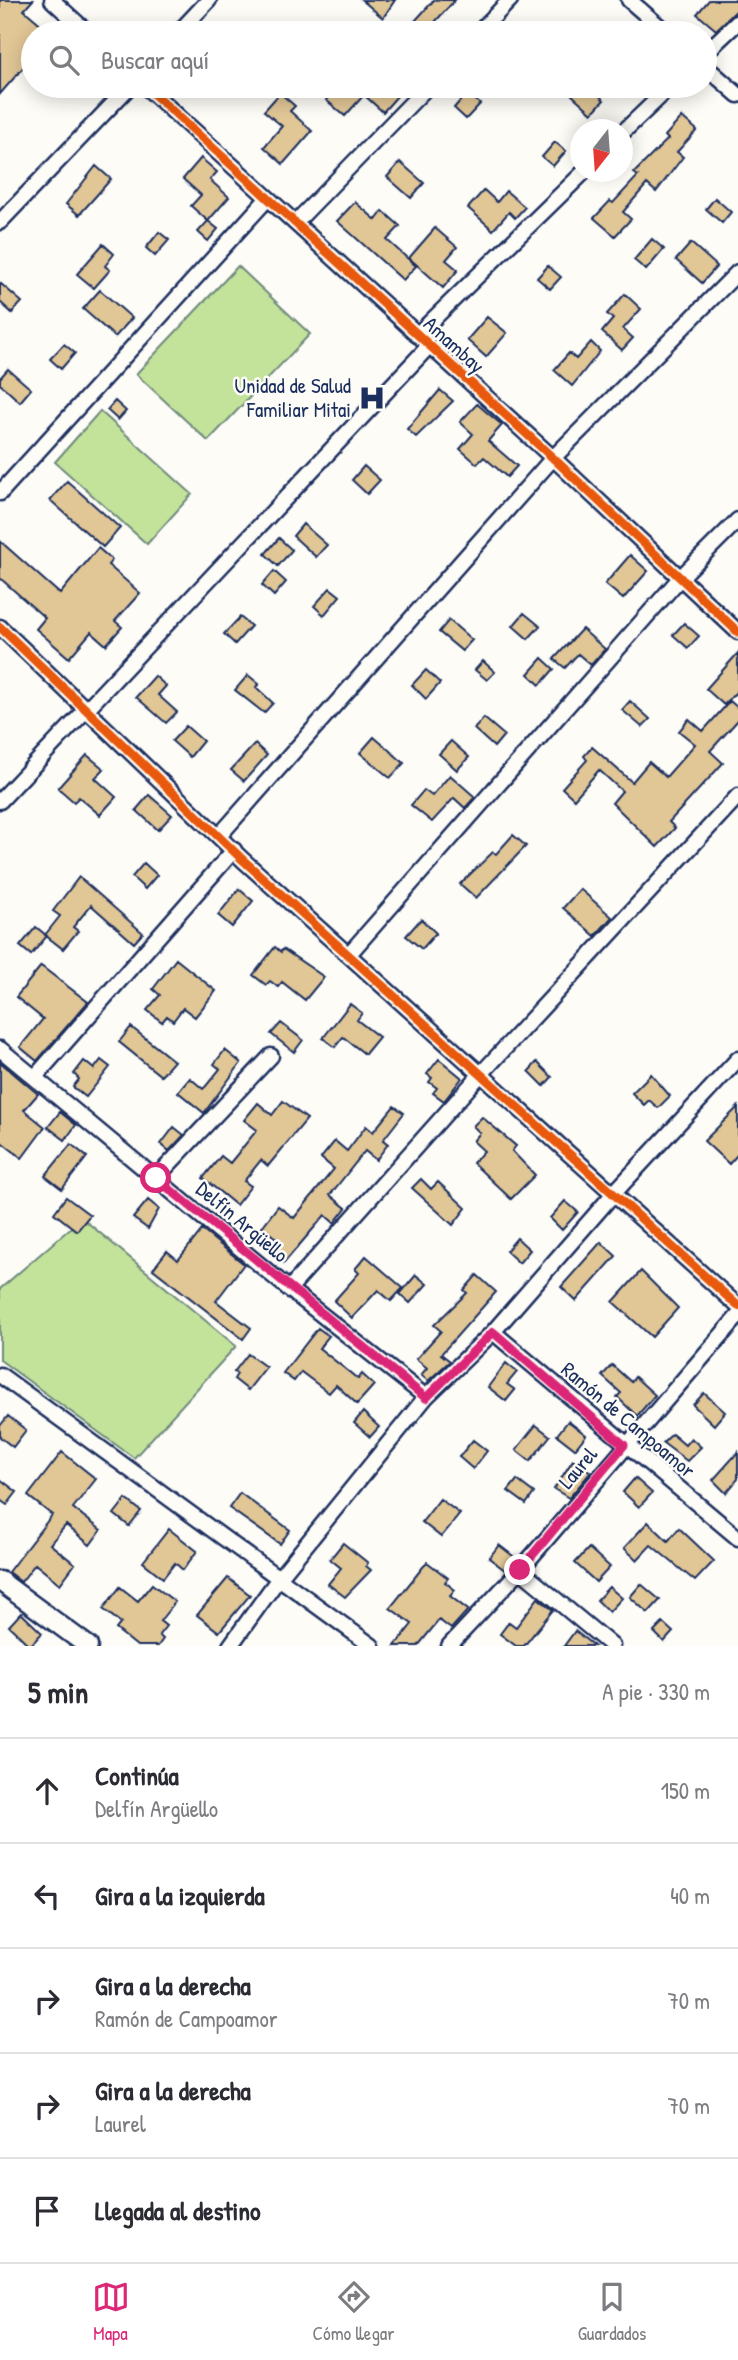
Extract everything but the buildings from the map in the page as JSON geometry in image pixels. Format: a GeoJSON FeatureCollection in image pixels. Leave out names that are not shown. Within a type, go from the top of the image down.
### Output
{"type":"FeatureCollection","features":[{"type":"Feature","properties":{"kind":"street"},"geometry":{"type":"LineString","coordinates":[[52,0],[75,21]]}},
{"type":"Feature","properties":{"kind":"street"},"geometry":{"type":"LineString","coordinates":[[189,21],[209,0]]}},
{"type":"Feature","properties":{"kind":"street"},"geometry":{"type":"LineString","coordinates":[[490,21],[510,0]]}},
{"type":"Feature","properties":{"kind":"street"},"geometry":{"type":"LineString","coordinates":[[629,0],[653,21]]}},
{"type":"Feature","properties":{"kind":"street"},"geometry":{"type":"LineString","coordinates":[[717,42],[738,22]]}},
{"type":"Feature","properties":{"kind":"street"},"geometry":{"type":"LineString","coordinates":[[717,77],[738,95]]}},
{"type":"Feature","properties":{"kind":"street"},"geometry":{"type":"LineString","coordinates":[[0,222],[119,98]]}},
{"type":"Feature","properties":{"kind":"street","name":"Amambay"},"geometry":{"type":"LineString","coordinates":[[158,98],[553,458],[738,632]]}},
{"type":"Feature","properties":{"kind":"street"},"geometry":{"type":"LineString","coordinates":[[295,223],[416,98]]}},
{"type":"Feature","properties":{"kind":"street"},"geometry":{"type":"LineString","coordinates":[[633,122],[658,98]]}},
{"type":"Feature","properties":{"kind":"street"},"geometry":{"type":"LineString","coordinates":[[417,335],[574,182]]}},
{"type":"Feature","properties":{"kind":"street"},"geometry":{"type":"LineString","coordinates":[[0,493],[268,198]]}},
{"type":"Feature","properties":{"kind":"street"},"geometry":{"type":"LineString","coordinates":[[219,836],[553,458],[738,272]]}},
{"type":"Feature","properties":{"kind":"street"},"geometry":{"type":"LineString","coordinates":[[0,801],[429,346]]}},
{"type":"Feature","properties":{"kind":"street"},"geometry":{"type":"LineString","coordinates":[[349,954],[681,578],[738,520]]}},
{"type":"Feature","properties":{"kind":"street"},"geometry":{"type":"LineString","coordinates":[[0,627],[234,850],[738,1306]]}},
{"type":"Feature","properties":{"kind":"street"},"geometry":{"type":"LineString","coordinates":[[289,1289],[480,1074],[738,796]]}},
{"type":"Feature","properties":{"kind":"street"},"geometry":{"type":"LineString","coordinates":[[35,1077],[234,850]]}},
{"type":"Feature","properties":{"kind":"street","name":"Delfín Argüello"},"geometry":{"type":"LineString","coordinates":[[0,1049],[289,1289],[426,1398]]}},
{"type":"Feature","properties":{"kind":"street"},"geometry":{"type":"LineString","coordinates":[[156,1178],[271,1056]]}},
{"type":"Feature","properties":{"kind":"street"},"geometry":{"type":"LineString","coordinates":[[230,1646],[278,1578],[426,1398],[493,1332],[615,1192],[738,1059]]}},
{"type":"Feature","properties":{"kind":"street","name":"Laurel"},"geometry":{"type":"LineString","coordinates":[[449,1646],[520,1570],[624,1445],[738,1316]]}},
{"type":"Feature","properties":{"kind":"street","name":"Ramón de Campoamor"},"geometry":{"type":"LineString","coordinates":[[493,1332],[624,1445],[738,1538]]}},
{"type":"Feature","properties":{"kind":"street"},"geometry":{"type":"LineString","coordinates":[[0,1375],[372,1646]]}},
{"type":"Feature","properties":{"kind":"street"},"geometry":{"type":"LineString","coordinates":[[520,1570],[612,1646]]}},
{"type":"Feature","properties":{"kind":"street"},"geometry":{"type":"LineString","coordinates":[[0,1581],[88,1646]]}},
{"type":"Feature","properties":{"kind":"green space"},"geometry":{"type":"Polygon","coordinates":[[[238,266],[310,334],[208,441],[136,374],[238,266]]]}},
{"type":"Feature","properties":{"kind":"green space"},"geometry":{"type":"Polygon","coordinates":[[[100,411],[192,494],[147,544],[55,462],[100,411]]]}},
{"type":"Feature","properties":{"kind":"green space"},"geometry":{"type":"Polygon","coordinates":[[[82,1218],[236,1346],[134,1458],[0,1360],[0,1289],[82,1218]]]}},
{"type":"Feature","properties":{"kind":"cycle path"},"geometry":{"type":"LineString","coordinates":[[158,98],[553,458],[738,632]]}},
{"type":"Feature","properties":{"kind":"cycle path"},"geometry":{"type":"LineString","coordinates":[[0,627],[243,860],[738,1306]]}},
{"type":"Feature","properties":{"kind":"place","name":"Unidad de Salud Familiar Mitai"},"geometry":{"type":"Point","coordinates":[372,398]}},
{"type":"Feature","properties":{"kind":"route"},"geometry":{"type":"LineString","coordinates":[[156,1178],[426,1398],[493,1332],[624,1445],[520,1570]]}}]}
